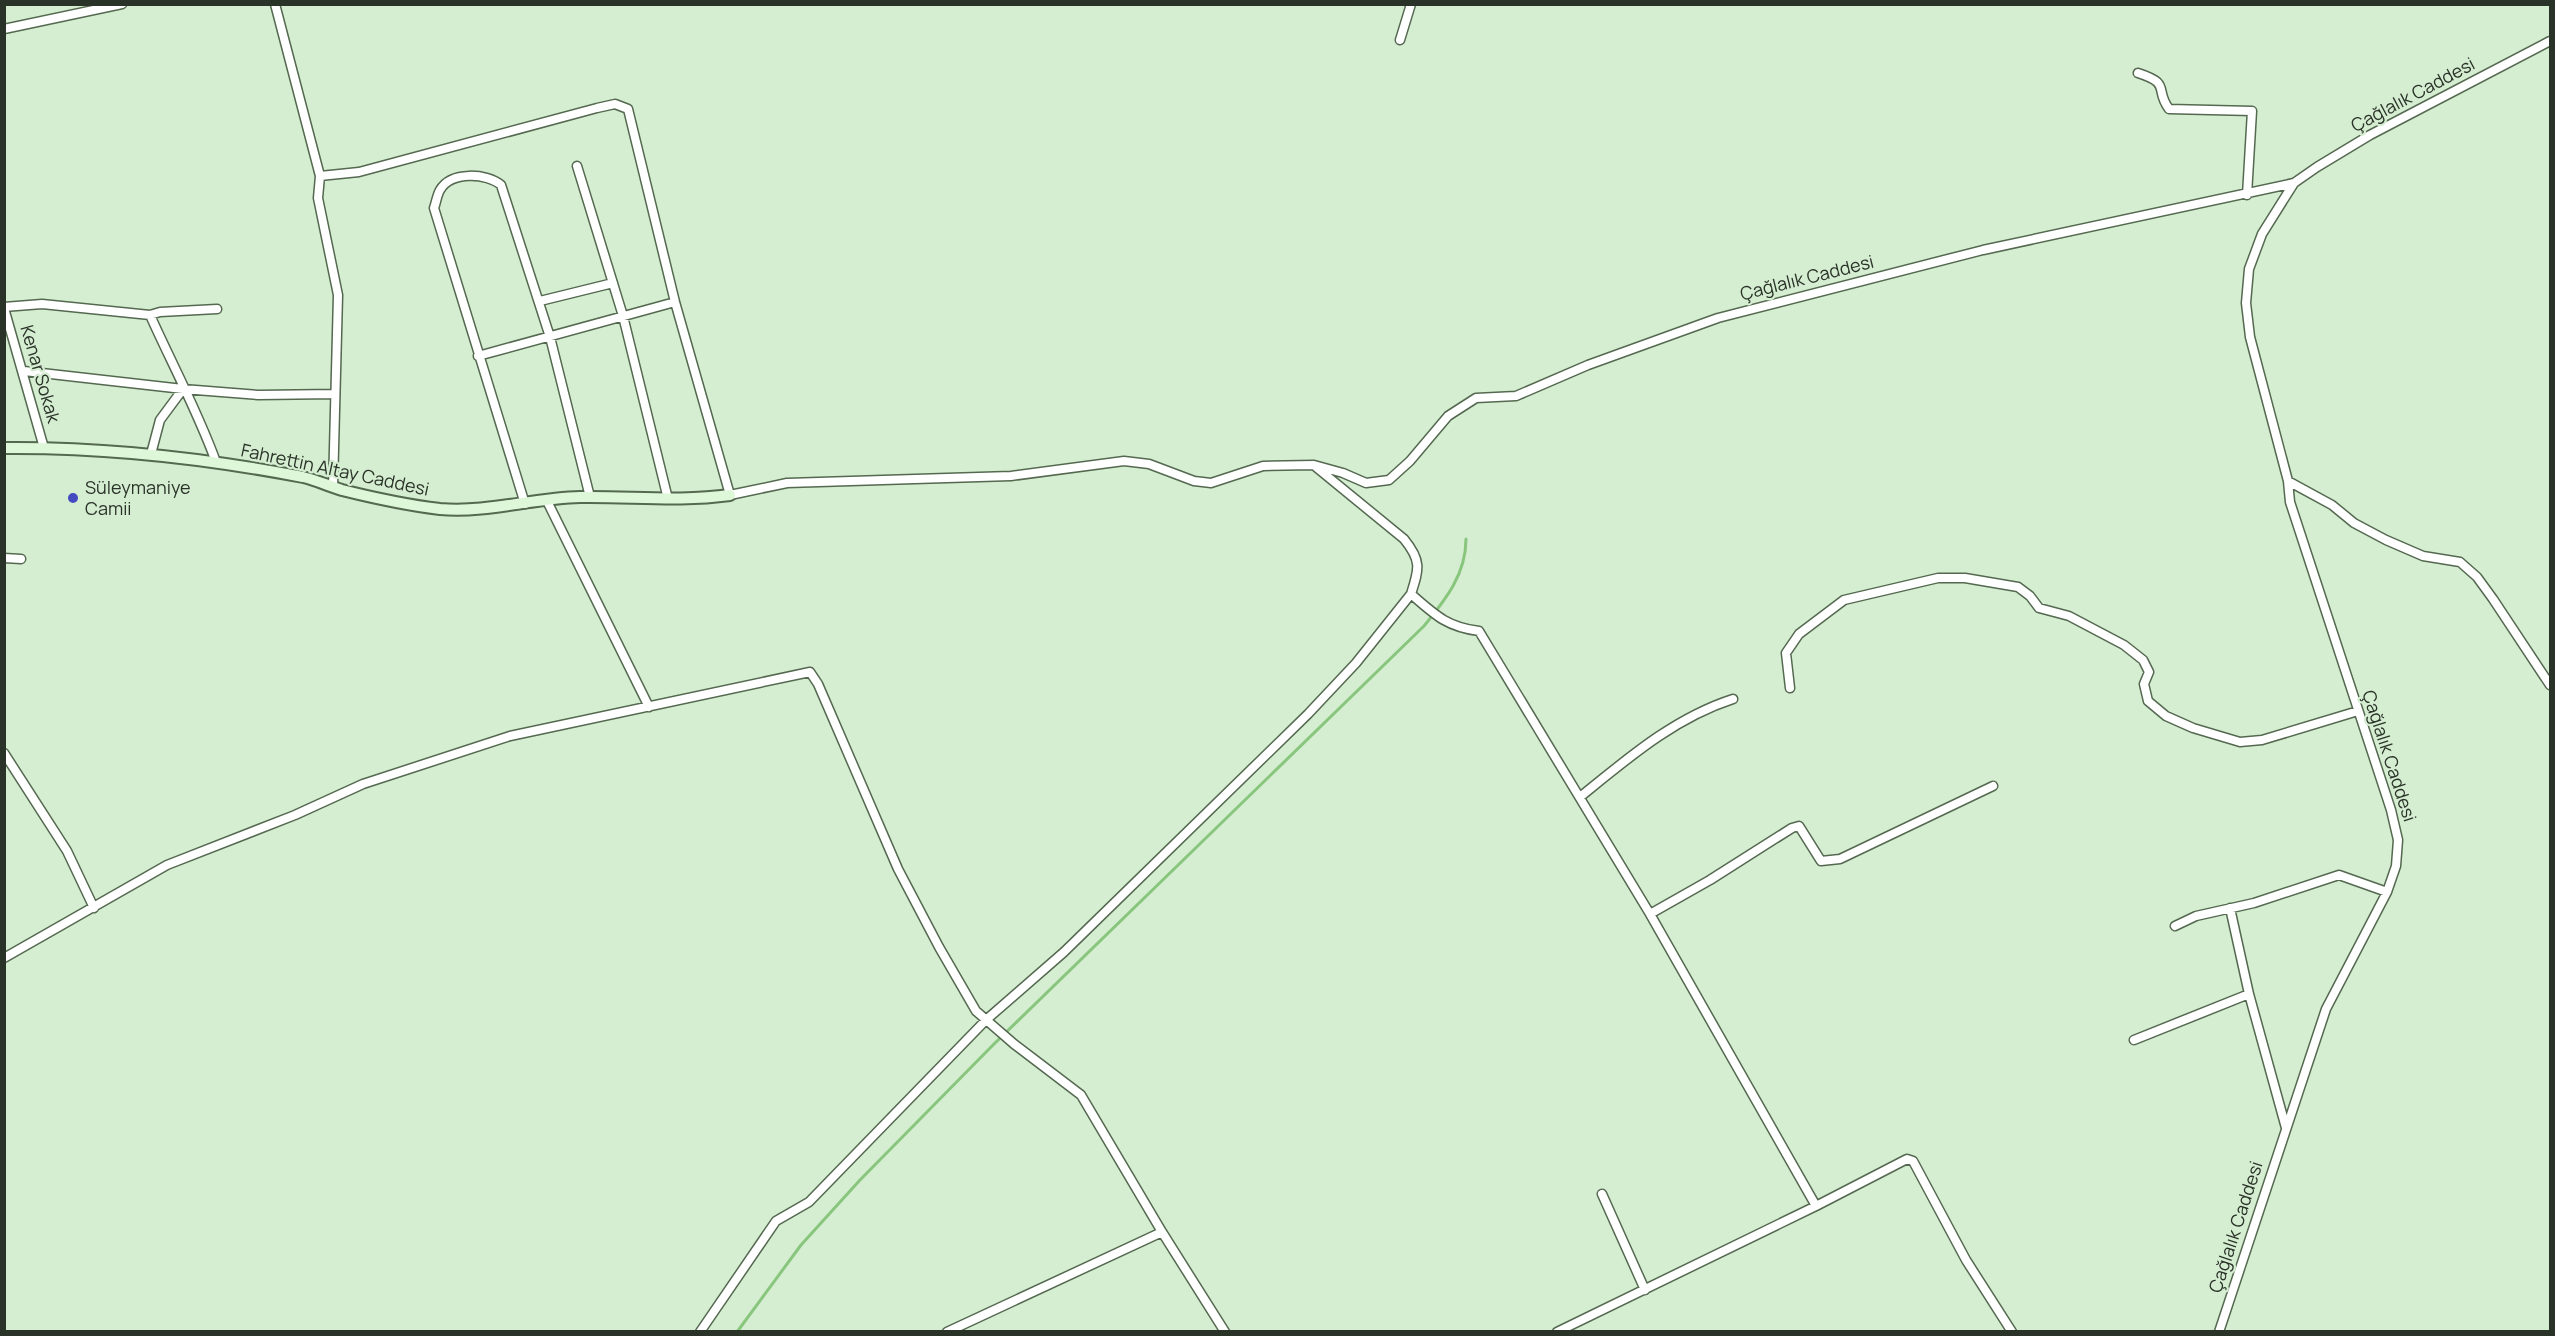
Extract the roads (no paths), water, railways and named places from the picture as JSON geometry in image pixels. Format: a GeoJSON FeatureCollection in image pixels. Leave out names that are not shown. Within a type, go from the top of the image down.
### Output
{"type":"FeatureCollection","features":[{"type":"Feature","properties":{"kind":"street"},"geometry":{"type":"LineString","coordinates":[[4,29],[122,4]]}},
{"type":"Feature","properties":{"kind":"street"},"geometry":{"type":"LineString","coordinates":[[275,4],[320,176],[318,198],[338,295],[333,487]]}},
{"type":"Feature","properties":{"kind":"street"},"geometry":{"type":"LineString","coordinates":[[1400,40],[1411,4]]}},
{"type":"Feature","properties":{"kind":"street","name":"Çağlalık Caddesi"},"geometry":{"type":"LineString","coordinates":[[1314,465],[1366,483],[1389,480],[1410,461],[1448,416],[1476,398],[1516,396],[1588,365],[1718,318],[1983,250],[2247,195],[2294,183],[2370,135],[2550,41]]}},
{"type":"Feature","properties":{"kind":"street"},"geometry":{"type":"LineString","coordinates":[[2138,74],[2155,79],[2162,87],[2169,109],[2252,111],[2247,195]]}},
{"type":"Feature","properties":{"kind":"street"},"geometry":{"type":"LineString","coordinates":[[320,176],[359,172],[615,104],[628,109],[675,302],[730,495],[787,483],[1011,476],[1124,461],[1149,464],[1194,481],[1211,483],[1263,466],[1314,465],[1404,539],[1413,551],[1419,571],[1411,594],[1356,663],[1308,714],[989,1023],[809,1202],[776,1221],[700,1332]]}},
{"type":"Feature","properties":{"kind":"street"},"geometry":{"type":"LineString","coordinates":[[577,166],[623,316],[668,499]]}},
{"type":"Feature","properties":{"kind":"street"},"geometry":{"type":"LineString","coordinates":[[525,504],[434,208],[440,189],[452,179],[478,175],[495,180],[501,185],[540,301],[590,497]]}},
{"type":"Feature","properties":{"kind":"street","name":"Çağlalık Caddesi"},"geometry":{"type":"LineString","coordinates":[[2219,1332],[2326,1009],[2387,892],[2396,866],[2398,840],[2391,810],[2290,502],[2288,481],[2250,337],[2246,303],[2249,269],[2262,234],[2294,183]]}},
{"type":"Feature","properties":{"kind":"street"},"geometry":{"type":"LineString","coordinates":[[540,301],[613,283]]}},
{"type":"Feature","properties":{"kind":"street"},"geometry":{"type":"LineString","coordinates":[[478,357],[675,302]]}},
{"type":"Feature","properties":{"kind":"street"},"geometry":{"type":"LineString","coordinates":[[4,308],[42,304],[150,315],[160,312],[217,309]]}},
{"type":"Feature","properties":{"kind":"street","name":"Kenar Sokak"},"geometry":{"type":"LineString","coordinates":[[4,308],[24,371],[44,448]]}},
{"type":"Feature","properties":{"kind":"street"},"geometry":{"type":"LineString","coordinates":[[150,315],[183,389],[206,433],[216,462]]}},
{"type":"Feature","properties":{"kind":"street"},"geometry":{"type":"LineString","coordinates":[[24,371],[258,395],[335,394]]}},
{"type":"Feature","properties":{"kind":"street"},"geometry":{"type":"LineString","coordinates":[[151,454],[160,420],[183,389]]}},
{"type":"Feature","properties":{"kind":"street","name":"Fahrettin Altay Caddesi"},"geometry":{"type":"LineString","coordinates":[[4,448],[151,454],[216,462],[308,478],[383,501],[469,510],[590,497],[695,499],[730,495]]}},
{"type":"Feature","properties":{"kind":"street"},"geometry":{"type":"LineString","coordinates":[[2288,481],[2332,504],[2354,523],[2386,540],[2422,556],[2460,562],[2477,577],[2493,598],[2550,685]]}},
{"type":"Feature","properties":{"kind":"street"},"geometry":{"type":"LineString","coordinates":[[547,501],[649,707]]}},
{"type":"Feature","properties":{"kind":"street"},"geometry":{"type":"LineString","coordinates":[[4,558],[21,559]]}},
{"type":"Feature","properties":{"kind":"street"},"geometry":{"type":"LineString","coordinates":[[1790,688],[1786,653],[1799,634],[1844,600],[1938,578],[1965,578],[2018,587],[2030,596],[2039,608],[2069,616],[2124,645],[2143,660],[2149,672],[2144,684],[2148,701],[2166,716],[2193,728],[2240,742],[2262,740],[2358,711]]}},
{"type":"Feature","properties":{"kind":"street"},"geometry":{"type":"LineString","coordinates":[[1411,594],[1446,623],[1458,628],[1479,631],[1650,914],[1816,1206]]}},
{"type":"Feature","properties":{"kind":"street"},"geometry":{"type":"LineString","coordinates":[[4,958],[167,865],[295,815],[363,784],[510,736],[810,672],[818,684],[908,888],[976,1011],[1014,1044],[1081,1095],[1162,1232],[1225,1332]]}},
{"type":"Feature","properties":{"kind":"street"},"geometry":{"type":"LineString","coordinates":[[1580,798],[1643,747],[1683,720],[1706,708],[1733,699]]}},
{"type":"Feature","properties":{"kind":"street"},"geometry":{"type":"LineString","coordinates":[[4,753],[67,851],[94,908]]}},
{"type":"Feature","properties":{"kind":"street"},"geometry":{"type":"LineString","coordinates":[[1650,914],[1710,880],[1792,828],[1798,826],[1821,861],[1840,859],[1993,786]]}},
{"type":"Feature","properties":{"kind":"street"},"geometry":{"type":"LineString","coordinates":[[2175,926],[2196,916],[2264,900],[2339,875],[2387,892]]}},
{"type":"Feature","properties":{"kind":"street"},"geometry":{"type":"LineString","coordinates":[[2230,908],[2249,994],[2286,1129]]}},
{"type":"Feature","properties":{"kind":"street"},"geometry":{"type":"LineString","coordinates":[[2134,1040],[2249,994]]}},
{"type":"Feature","properties":{"kind":"street"},"geometry":{"type":"LineString","coordinates":[[1561,1331],[1907,1159],[1913,1161],[1966,1260],[2012,1332]]}},
{"type":"Feature","properties":{"kind":"street"},"geometry":{"type":"LineString","coordinates":[[1602,1194],[1645,1290]]}},
{"type":"Feature","properties":{"kind":"street"},"geometry":{"type":"LineString","coordinates":[[947,1332],[1162,1232]]}},
{"type":"Feature","properties":{"kind":"waterway"},"geometry":{"type":"LineString","coordinates":[[737,1332],[801,1245],[860,1180],[993,1045],[1424,626],[1447,596],[1459,575],[1463,564],[1466,539]]}},
{"type":"Feature","properties":{"kind":"place","name":"Süleymaniye Camii"},"geometry":{"type":"Point","coordinates":[73,498]}}]}
